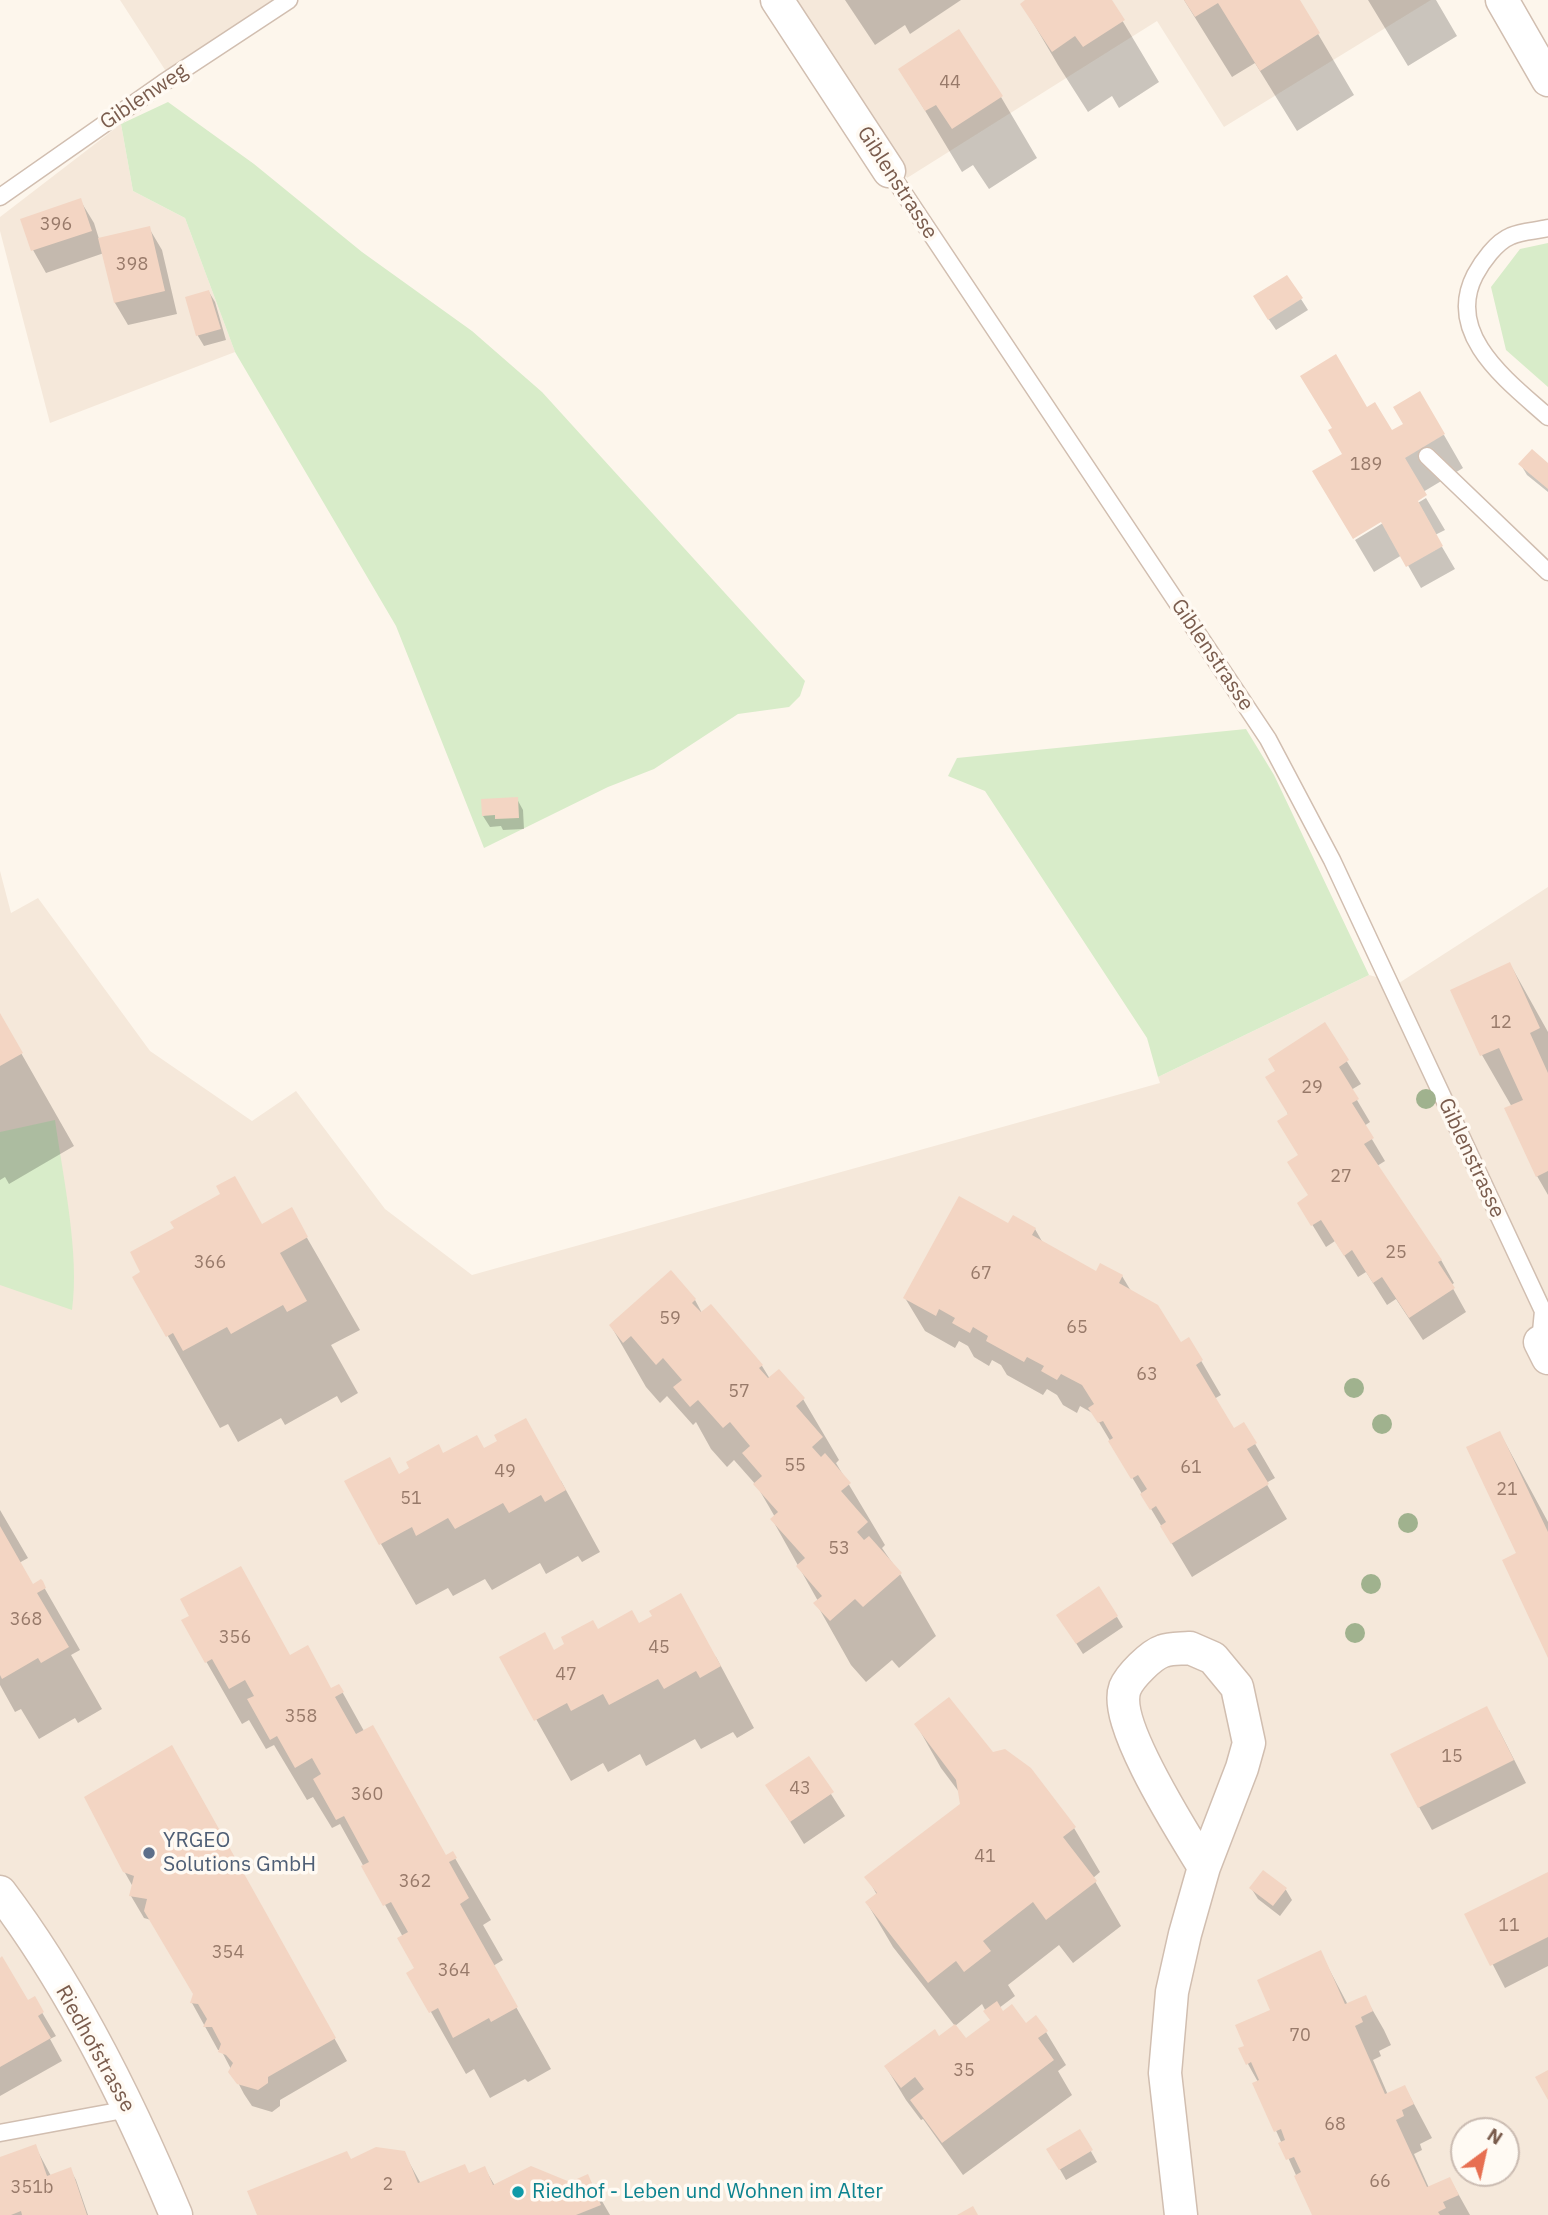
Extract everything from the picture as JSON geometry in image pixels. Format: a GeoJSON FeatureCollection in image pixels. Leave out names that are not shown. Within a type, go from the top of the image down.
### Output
{"type":"FeatureCollection","features":[{"type":"Feature","properties":{"kind":"street","name":"Giblenstrasse"},"geometry":{"type":"LineString","coordinates":[[777,0],[889,171]]}},
{"type":"Feature","properties":{"kind":"street"},"geometry":{"type":"LineString","coordinates":[[1502,0],[1548,80]]}},
{"type":"Feature","properties":{"kind":"street"},"geometry":{"type":"LineString","coordinates":[[1181,2215],[1165,2073],[1172,1992],[1204,1867],[1249,1743],[1237,1687],[1213,1658],[1189,1648],[1162,1651],[1142,1665],[1125,1689],[1124,1713],[1140,1754],[1204,1867]]}},
{"type":"Feature","properties":{"kind":"street","name":"Riedhofstrasse"},"geometry":{"type":"LineString","coordinates":[[0,1892],[17,1914],[90,2032],[129,2109],[176,2215]]}},
{"type":"Feature","properties":{"kind":"lane","name":"Giblenweg"},"geometry":{"type":"LineString","coordinates":[[0,197],[163,83],[289,0]]}},
{"type":"Feature","properties":{"kind":"lane","name":"Giblenstrasse"},"geometry":{"type":"LineString","coordinates":[[889,171],[1268,739],[1332,860],[1543,1311],[1544,1350]]}},
{"type":"Feature","properties":{"kind":"lane"},"geometry":{"type":"LineString","coordinates":[[1548,228],[1509,236],[1482,261],[1470,285],[1466,310],[1471,334],[1485,356],[1505,379],[1548,417]]}},
{"type":"Feature","properties":{"kind":"lane"},"geometry":{"type":"LineString","coordinates":[[1427,456],[1548,572]]}},
{"type":"Feature","properties":{"kind":"lane"},"geometry":{"type":"LineString","coordinates":[[0,2133],[129,2109]]}},
{"type":"Feature","properties":{"kind":"shaded area"},"geometry":{"type":"Polygon","coordinates":[[[120,0],[292,0],[169,76],[120,0]]]}},
{"type":"Feature","properties":{"kind":"shaded area"},"geometry":{"type":"Polygon","coordinates":[[[793,0],[1431,0],[1224,127],[1157,21],[907,178],[793,0]]]}},
{"type":"Feature","properties":{"kind":"shaded area"},"geometry":{"type":"Polygon","coordinates":[[[121,124],[133,191],[185,218],[235,352],[50,423],[0,231],[0,217],[121,124]]]}},
{"type":"Feature","properties":{"kind":"shaded area"},"geometry":{"type":"Polygon","coordinates":[[[0,871],[11,913],[38,898],[150,1051],[252,1121],[296,1091],[385,1209],[472,1275],[1160,1083],[1158,1077],[1369,975],[1399,983],[1548,887],[1548,2215],[0,2215],[0,871]]]}},
{"type":"Feature","properties":{"kind":"green space"},"geometry":{"type":"Polygon","coordinates":[[[168,102],[254,164],[362,252],[472,331],[542,392],[805,681],[800,696],[789,707],[738,714],[654,769],[608,787],[484,848],[396,626],[235,352],[185,218],[133,191],[121,124],[168,102]]]}},
{"type":"Feature","properties":{"kind":"green space"},"geometry":{"type":"Polygon","coordinates":[[[1548,243],[1548,387],[1506,350],[1491,287],[1520,249],[1548,243]]]}},
{"type":"Feature","properties":{"kind":"green space"},"geometry":{"type":"Polygon","coordinates":[[[1246,729],[1274,775],[1369,975],[1158,1077],[1147,1038],[985,791],[948,776],[957,758],[1246,729]]]}},
{"type":"Feature","properties":{"kind":"green space"},"geometry":{"type":"Polygon","coordinates":[[[55,1120],[72,1241],[72,1310],[0,1285],[0,1132],[55,1120]]]}},
{"type":"Feature","properties":{"kind":"building"},"geometry":{"type":"Polygon","coordinates":[[[1025,0],[1112,0],[1125,20],[1083,47],[1075,36],[1052,52],[1020,4],[1025,0]]]}},
{"type":"Feature","properties":{"kind":"building"},"geometry":{"type":"Polygon","coordinates":[[[1184,0],[1300,0],[1320,33],[1260,71],[1218,3],[1195,17],[1184,0]]]}},
{"type":"Feature","properties":{"kind":"building"},"geometry":{"type":"Polygon","coordinates":[[[959,29],[1003,96],[952,129],[936,105],[925,111],[898,69],[959,29]]]}},
{"type":"Feature","properties":{"kind":"building"},"geometry":{"type":"Polygon","coordinates":[[[81,198],[92,231],[31,251],[20,219],[81,198]]]}},
{"type":"Feature","properties":{"kind":"building"},"geometry":{"type":"Polygon","coordinates":[[[150,226],[165,291],[114,303],[98,238],[150,226]]]}},
{"type":"Feature","properties":{"kind":"building"},"geometry":{"type":"Polygon","coordinates":[[[1287,275],[1303,298],[1268,320],[1253,296],[1287,275]]]}},
{"type":"Feature","properties":{"kind":"building"},"geometry":{"type":"Polygon","coordinates":[[[209,290],[221,329],[196,336],[185,297],[209,290]]]}},
{"type":"Feature","properties":{"kind":"building"},"geometry":{"type":"Polygon","coordinates":[[[1336,354],[1367,407],[1375,402],[1392,430],[1403,424],[1393,407],[1420,391],[1445,434],[1405,458],[1427,495],[1418,501],[1443,546],[1406,567],[1381,522],[1353,539],[1312,471],[1342,454],[1328,430],[1332,428],[1300,376],[1336,354]]]}},
{"type":"Feature","properties":{"kind":"building"},"geometry":{"type":"Polygon","coordinates":[[[1532,449],[1548,463],[1548,489],[1518,464],[1532,449]]]}},
{"type":"Feature","properties":{"kind":"building"},"geometry":{"type":"Polygon","coordinates":[[[518,797],[519,818],[495,819],[495,815],[482,816],[481,799],[518,797]]]}},
{"type":"Feature","properties":{"kind":"building"},"geometry":{"type":"Polygon","coordinates":[[[1510,962],[1540,1028],[1530,1033],[1548,1073],[1548,1171],[1536,1177],[1504,1108],[1523,1100],[1499,1048],[1480,1056],[1450,990],[1510,962]]]}},
{"type":"Feature","properties":{"kind":"building"},"geometry":{"type":"Polygon","coordinates":[[[0,1013],[23,1053],[0,1066],[0,1013]]]}},
{"type":"Feature","properties":{"kind":"building"},"geometry":{"type":"Polygon","coordinates":[[[1325,1022],[1349,1060],[1339,1067],[1359,1099],[1352,1103],[1374,1138],[1364,1144],[1442,1260],[1438,1262],[1455,1288],[1409,1318],[1382,1277],[1373,1283],[1352,1250],[1344,1256],[1321,1220],[1311,1226],[1297,1203],[1308,1195],[1287,1162],[1298,1155],[1277,1121],[1288,1114],[1265,1077],[1275,1071],[1268,1059],[1325,1022]]]}},
{"type":"Feature","properties":{"kind":"building"},"geometry":{"type":"Polygon","coordinates":[[[235,1176],[262,1224],[292,1207],[308,1237],[280,1253],[307,1301],[287,1312],[283,1305],[231,1334],[227,1327],[183,1351],[173,1333],[166,1337],[132,1277],[140,1272],[130,1252],[174,1228],[170,1222],[220,1194],[216,1186],[235,1176]]]}},
{"type":"Feature","properties":{"kind":"building"},"geometry":{"type":"Polygon","coordinates":[[[959,1196],[1008,1223],[1013,1215],[1036,1228],[1032,1235],[1096,1271],[1100,1263],[1123,1275],[1119,1283],[1158,1305],[1181,1342],[1189,1337],[1203,1360],[1196,1365],[1234,1428],[1244,1422],[1257,1443],[1247,1449],[1269,1484],[1171,1544],[1160,1526],[1166,1522],[1156,1506],[1150,1510],[1140,1494],[1147,1489],[1138,1475],[1131,1479],[1108,1441],[1113,1438],[1103,1421],[1098,1423],[1088,1408],[1094,1404],[1082,1385],[1061,1374],[1057,1380],[1041,1371],[1044,1366],[1027,1357],[1024,1362],[986,1341],[988,1336],[973,1327],[970,1333],[952,1323],[955,1318],[939,1309],[936,1316],[903,1298],[959,1196]]]}},
{"type":"Feature","properties":{"kind":"building"},"geometry":{"type":"Polygon","coordinates":[[[671,1270],[696,1299],[692,1303],[701,1312],[711,1304],[763,1365],[759,1368],[768,1378],[779,1369],[805,1398],[796,1406],[823,1437],[812,1447],[821,1457],[825,1453],[851,1483],[841,1491],[868,1522],[857,1532],[864,1540],[869,1536],[902,1573],[863,1607],[855,1599],[830,1621],[813,1603],[822,1596],[796,1566],[805,1558],[770,1519],[778,1512],[753,1484],[762,1476],[742,1453],[750,1446],[730,1422],[723,1428],[698,1400],[690,1407],[673,1387],[682,1380],[663,1358],[656,1365],[631,1336],[623,1343],[609,1325],[671,1270]]]}},
{"type":"Feature","properties":{"kind":"building"},"geometry":{"type":"Polygon","coordinates":[[[526,1418],[566,1490],[545,1502],[541,1495],[509,1513],[503,1503],[455,1529],[448,1518],[416,1536],[412,1527],[379,1545],[344,1481],[390,1457],[399,1474],[409,1468],[406,1462],[439,1444],[443,1453],[477,1435],[484,1448],[497,1441],[494,1435],[526,1418]]]}},
{"type":"Feature","properties":{"kind":"building"},"geometry":{"type":"Polygon","coordinates":[[[1500,1431],[1548,1532],[1548,1658],[1502,1560],[1516,1553],[1466,1447],[1500,1431]]]}},
{"type":"Feature","properties":{"kind":"building"},"geometry":{"type":"Polygon","coordinates":[[[0,1526],[33,1584],[41,1579],[43,1581],[46,1588],[37,1593],[69,1647],[41,1663],[38,1658],[2,1679],[0,1675],[0,1526]]]}},
{"type":"Feature","properties":{"kind":"building"},"geometry":{"type":"Polygon","coordinates":[[[241,1566],[290,1655],[308,1645],[331,1688],[339,1684],[344,1692],[335,1697],[356,1734],[373,1725],[446,1855],[453,1851],[457,1858],[449,1862],[469,1898],[460,1904],[518,2007],[491,2022],[489,2018],[453,2038],[438,2008],[429,2013],[406,1973],[414,1968],[397,1938],[408,1932],[391,1902],[383,1906],[361,1866],[369,1862],[344,1816],[336,1820],[313,1779],[321,1774],[312,1758],[295,1768],[277,1736],[270,1740],[247,1699],[254,1696],[245,1680],[229,1689],[212,1659],[205,1663],[181,1620],[189,1616],[180,1599],[241,1566]]]}},
{"type":"Feature","properties":{"kind":"building"},"geometry":{"type":"Polygon","coordinates":[[[1099,1586],[1118,1616],[1076,1644],[1056,1615],[1099,1586]]]}},
{"type":"Feature","properties":{"kind":"building"},"geometry":{"type":"Polygon","coordinates":[[[681,1593],[721,1666],[700,1678],[696,1671],[664,1689],[658,1679],[609,1705],[603,1694],[571,1711],[567,1703],[534,1721],[499,1657],[545,1632],[554,1650],[564,1644],[561,1637],[593,1620],[598,1629],[632,1610],[639,1623],[652,1616],[649,1611],[681,1593]]]}},
{"type":"Feature","properties":{"kind":"building"},"geometry":{"type":"Polygon","coordinates":[[[949,1697],[993,1752],[1005,1749],[1031,1768],[1076,1827],[1063,1837],[1097,1881],[1046,1920],[1033,1902],[983,1941],[991,1951],[964,1972],[956,1961],[928,1983],[865,1902],[877,1893],[864,1877],[960,1804],[956,1780],[914,1724],[949,1697]]]}},
{"type":"Feature","properties":{"kind":"building"},"geometry":{"type":"Polygon","coordinates":[[[1487,1706],[1514,1760],[1418,1808],[1390,1754],[1487,1706]]]}},
{"type":"Feature","properties":{"kind":"building"},"geometry":{"type":"Polygon","coordinates":[[[172,1745],[336,2038],[268,2077],[268,2083],[258,2090],[237,2084],[228,2072],[233,2063],[226,2055],[218,2052],[221,2044],[212,2027],[203,2027],[207,2019],[198,2004],[190,2003],[193,1994],[144,1911],[147,1899],[129,1896],[134,1876],[123,1872],[84,1797],[172,1745]]]}},
{"type":"Feature","properties":{"kind":"building"},"geometry":{"type":"Polygon","coordinates":[[[809,1756],[834,1792],[790,1822],[765,1785],[809,1756]]]}},
{"type":"Feature","properties":{"kind":"building"},"geometry":{"type":"Polygon","coordinates":[[[1263,1870],[1287,1888],[1273,1906],[1249,1888],[1263,1870]]]}},
{"type":"Feature","properties":{"kind":"building"},"geometry":{"type":"Polygon","coordinates":[[[1548,1872],[1548,1937],[1490,1966],[1464,1914],[1548,1872]]]}},
{"type":"Feature","properties":{"kind":"building"},"geometry":{"type":"Polygon","coordinates":[[[1321,1950],[1345,2004],[1366,1995],[1373,2011],[1361,2017],[1363,2022],[1355,2026],[1385,2094],[1405,2085],[1414,2104],[1402,2110],[1404,2116],[1396,2120],[1427,2187],[1450,2177],[1450,2187],[1455,2187],[1459,2195],[1443,2202],[1446,2208],[1438,2212],[1440,2215],[1312,2215],[1294,2176],[1301,2172],[1294,2157],[1286,2160],[1278,2143],[1285,2140],[1281,2129],[1274,2132],[1252,2083],[1259,2080],[1251,2062],[1246,2065],[1238,2048],[1244,2046],[1235,2025],[1270,2010],[1257,1980],[1321,1950]]]}},
{"type":"Feature","properties":{"kind":"building"},"geometry":{"type":"Polygon","coordinates":[[[2,1956],[28,2000],[35,1996],[44,2012],[38,2016],[51,2038],[0,2067],[0,1958],[2,1956]]]}},
{"type":"Feature","properties":{"kind":"building"},"geometry":{"type":"Polygon","coordinates":[[[997,2001],[1003,2011],[1012,2004],[1026,2023],[1036,2015],[1048,2031],[1038,2038],[1054,2060],[942,2143],[910,2100],[924,2089],[915,2077],[901,2088],[884,2066],[935,2029],[939,2036],[955,2024],[966,2038],[990,2020],[983,2011],[997,2001]]]}},
{"type":"Feature","properties":{"kind":"building"},"geometry":{"type":"Polygon","coordinates":[[[1548,2070],[1548,2100],[1535,2077],[1548,2070]]]}},
{"type":"Feature","properties":{"kind":"building"},"geometry":{"type":"Polygon","coordinates":[[[1080,2129],[1093,2150],[1059,2170],[1046,2149],[1080,2129]]]}},
{"type":"Feature","properties":{"kind":"building"},"geometry":{"type":"Polygon","coordinates":[[[36,2144],[47,2176],[71,2167],[87,2215],[22,2215],[21,2211],[0,2215],[0,2157],[36,2144]]]}},
{"type":"Feature","properties":{"kind":"building"},"geometry":{"type":"Polygon","coordinates":[[[376,2147],[405,2151],[418,2183],[465,2164],[469,2173],[485,2166],[493,2185],[531,2166],[570,2182],[588,2174],[601,2205],[576,2215],[257,2215],[247,2191],[347,2151],[351,2159],[376,2147]]]}},
{"type":"Feature","properties":{"kind":"building"},"geometry":{"type":"Polygon","coordinates":[[[973,2206],[978,2215],[957,2215],[973,2206]]]}},
{"type":"Feature","properties":{"kind":"place","name":"YRGEO Solutions GmbH"},"geometry":{"type":"Point","coordinates":[149,1853]}},
{"type":"Feature","properties":{"kind":"place","name":"Riedhof - Leben und Wohnen im Alter"},"geometry":{"type":"Point","coordinates":[518,2192]}}]}
